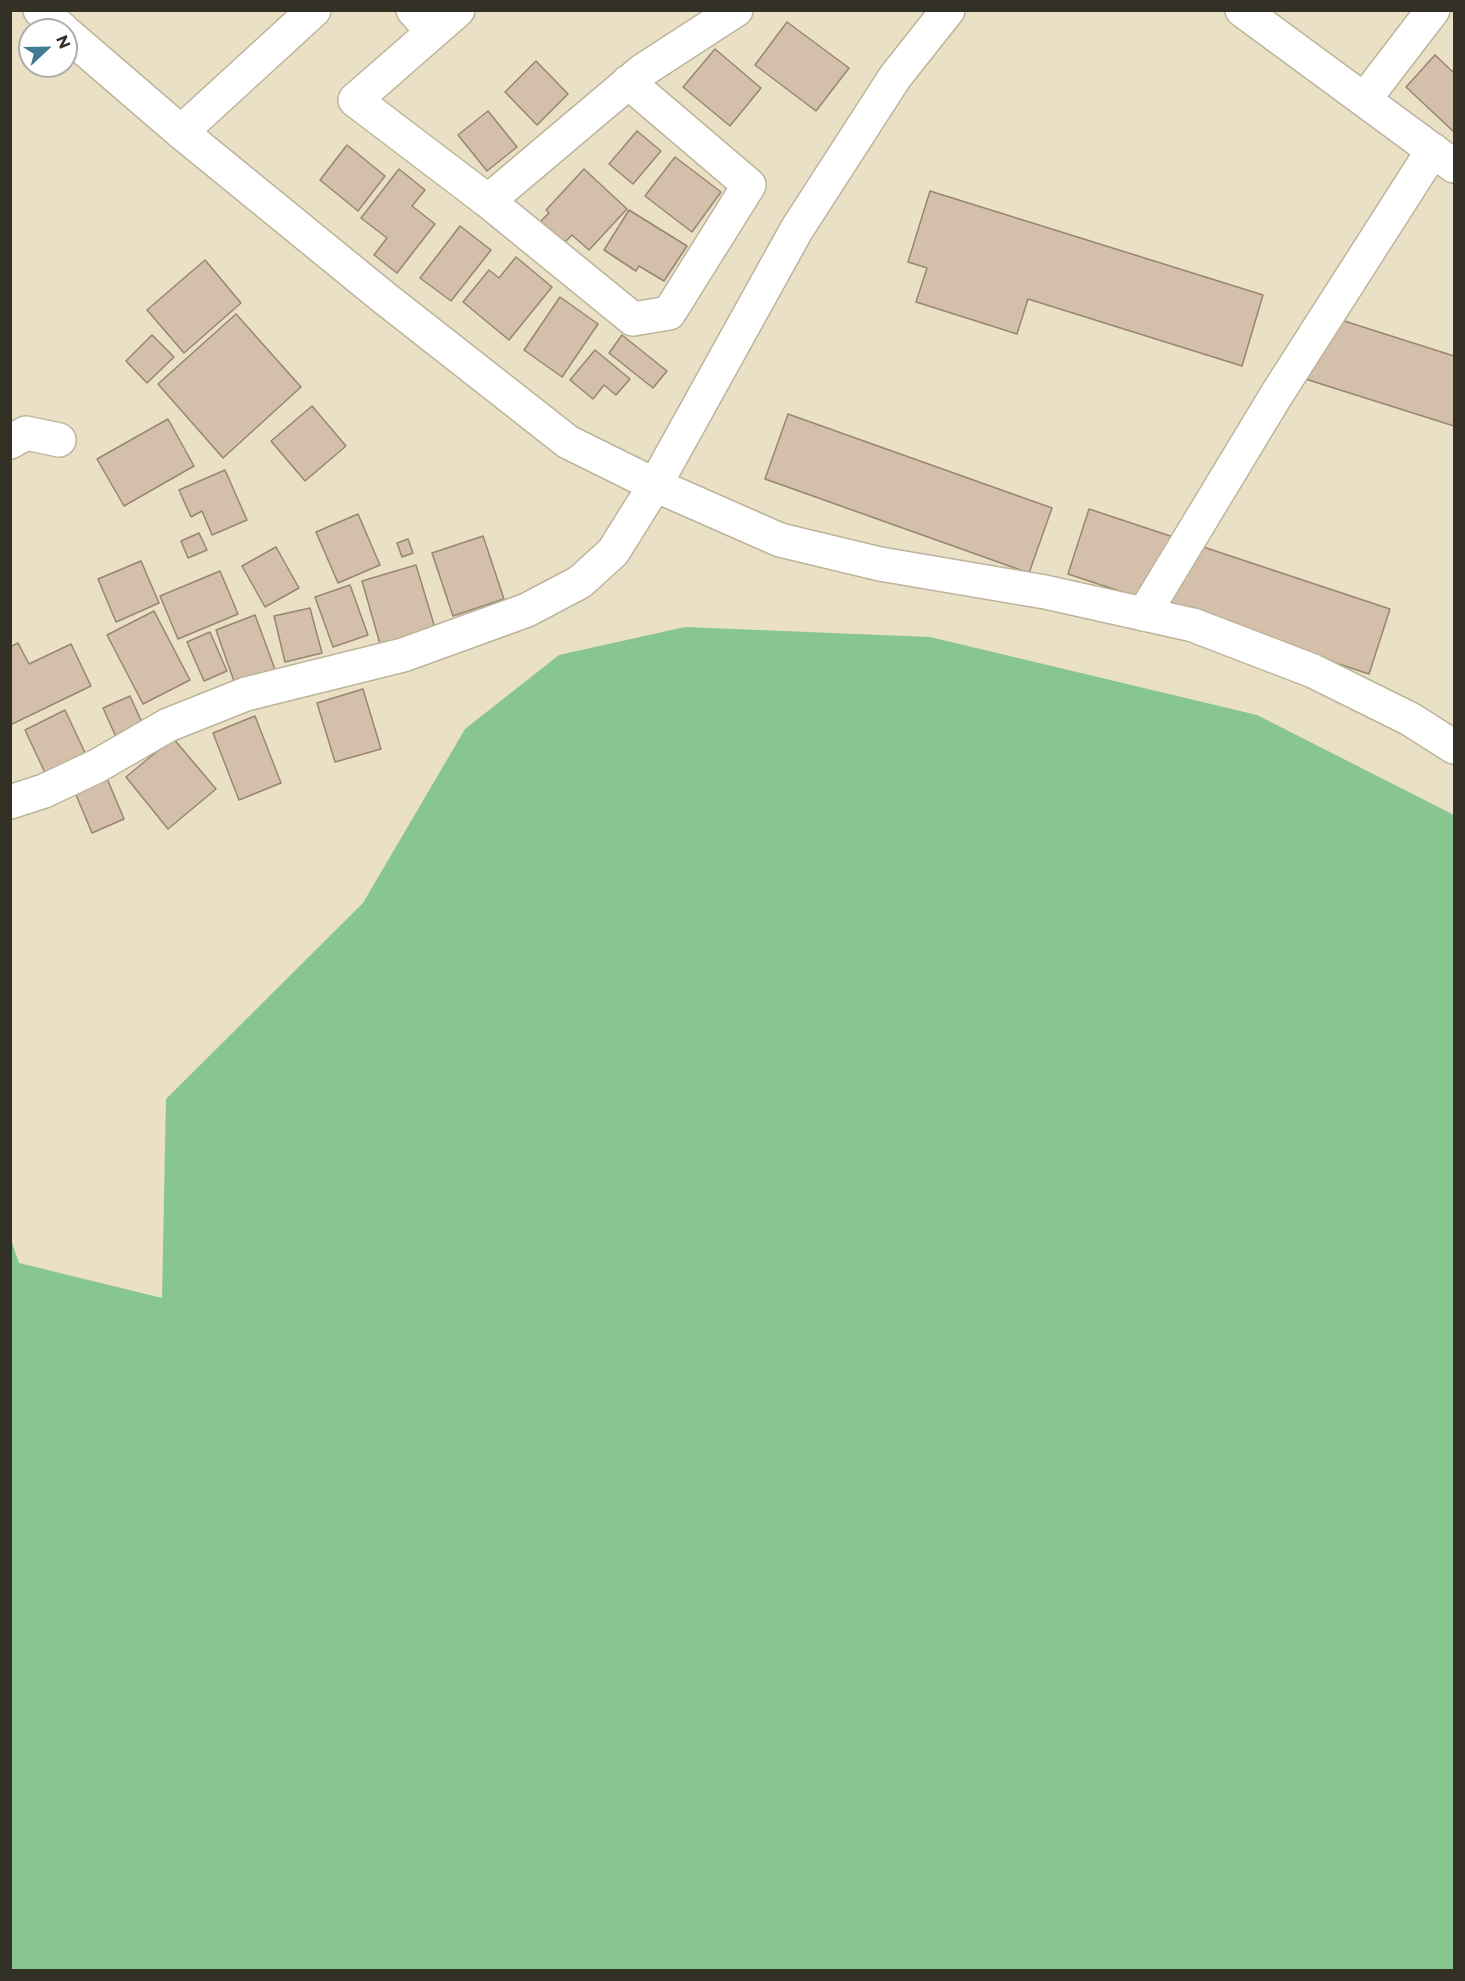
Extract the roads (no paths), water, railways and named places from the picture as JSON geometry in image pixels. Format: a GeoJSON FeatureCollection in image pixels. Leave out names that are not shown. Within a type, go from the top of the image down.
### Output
{"type":"FeatureCollection","features":[{"type":"Feature","properties":{"kind":"street"},"geometry":{"type":"LineString","coordinates":[[181,132],[314,10]]}},
{"type":"Feature","properties":{"kind":"street"},"geometry":{"type":"LineString","coordinates":[[458,10],[423,21],[355,100],[488,201],[633,319],[669,313],[748,185],[628,82]]}},
{"type":"Feature","properties":{"kind":"street"},"geometry":{"type":"LineString","coordinates":[[488,201],[628,82],[736,10]]}},
{"type":"Feature","properties":{"kind":"street"},"geometry":{"type":"LineString","coordinates":[[10,802],[44,791],[97,766],[168,725],[246,694],[403,655],[527,610],[580,582],[613,552],[655,484],[797,229],[895,77],[948,10]]}},
{"type":"Feature","properties":{"kind":"street"},"geometry":{"type":"LineString","coordinates":[[1144,614],[1277,394],[1444,158],[1242,10]]}},
{"type":"Feature","properties":{"kind":"street"},"geometry":{"type":"LineString","coordinates":[[1364,100],[1434,10]]}},
{"type":"Feature","properties":{"kind":"street"},"geometry":{"type":"LineString","coordinates":[[78,43],[181,132],[382,296],[568,442],[780,540],[879,564],[1045,592],[1193,625],[1313,671],[1410,719],[1455,747]]}},
{"type":"Feature","properties":{"kind":"street"},"geometry":{"type":"LineString","coordinates":[[10,442],[26,433],[59,440]]}}]}
